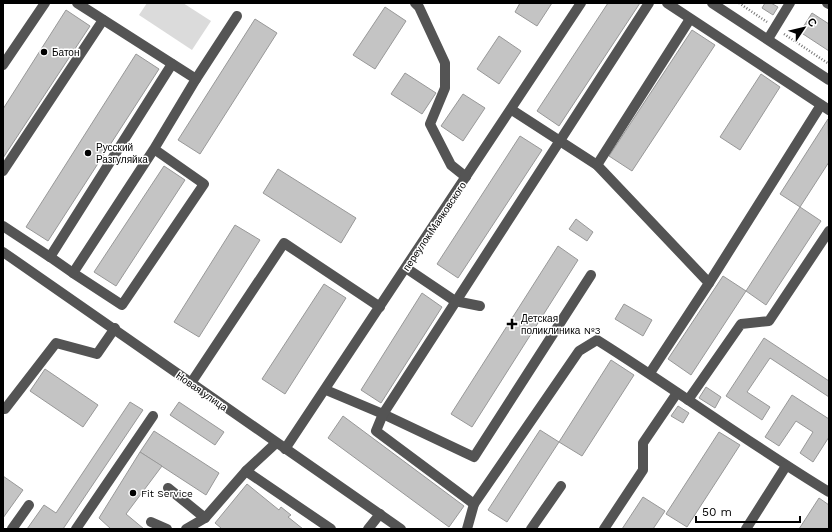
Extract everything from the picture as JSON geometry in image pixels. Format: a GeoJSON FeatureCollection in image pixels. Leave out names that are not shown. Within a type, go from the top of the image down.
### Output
{"type":"FeatureCollection","features":[{"type":"Feature","properties":{"kind":"street"},"geometry":{"type":"LineString","coordinates":[[3,66],[45,3]]}},
{"type":"Feature","properties":{"kind":"street"},"geometry":{"type":"LineString","coordinates":[[77,3],[196,79]]}},
{"type":"Feature","properties":{"kind":"street","name":"переулок Маяковского"},"geometry":{"type":"LineString","coordinates":[[285,449],[326,390],[466,177],[512,110],[581,3]]}},
{"type":"Feature","properties":{"kind":"street"},"geometry":{"type":"LineString","coordinates":[[474,504],[376,431],[383,414],[455,301],[649,3]]}},
{"type":"Feature","properties":{"kind":"street"},"geometry":{"type":"LineString","coordinates":[[650,374],[825,107],[667,3]]}},
{"type":"Feature","properties":{"kind":"street"},"geometry":{"type":"LineString","coordinates":[[712,3],[829,80]]}},
{"type":"Feature","properties":{"kind":"street"},"geometry":{"type":"LineString","coordinates":[[768,39],[790,3]]}},
{"type":"Feature","properties":{"kind":"street"},"geometry":{"type":"LineString","coordinates":[[420,4],[445,63],[445,88],[430,124],[450,165],[466,177]]}},
{"type":"Feature","properties":{"kind":"street"},"geometry":{"type":"LineString","coordinates":[[73,273],[154,149],[196,79],[237,16]]}},
{"type":"Feature","properties":{"kind":"street"},"geometry":{"type":"LineString","coordinates":[[597,165],[690,19]]}},
{"type":"Feature","properties":{"kind":"street"},"geometry":{"type":"LineString","coordinates":[[3,171],[103,20]]}},
{"type":"Feature","properties":{"kind":"street"},"geometry":{"type":"LineString","coordinates":[[50,257],[172,64]]}},
{"type":"Feature","properties":{"kind":"street"},"geometry":{"type":"LineString","coordinates":[[512,110],[597,165],[709,283]]}},
{"type":"Feature","properties":{"kind":"street"},"geometry":{"type":"LineString","coordinates":[[3,226],[122,305],[204,184],[154,149]]}},
{"type":"Feature","properties":{"kind":"street"},"geometry":{"type":"LineString","coordinates":[[688,400],[741,324],[769,321],[829,231]]}},
{"type":"Feature","properties":{"kind":"street"},"geometry":{"type":"LineString","coordinates":[[191,383],[284,243],[380,307]]}},
{"type":"Feature","properties":{"kind":"street","name":"Новая улица"},"geometry":{"type":"LineString","coordinates":[[3,252],[115,328],[276,443],[401,529]]}},
{"type":"Feature","properties":{"kind":"street"},"geometry":{"type":"LineString","coordinates":[[406,268],[455,301],[480,306]]}},
{"type":"Feature","properties":{"kind":"street"},"geometry":{"type":"LineString","coordinates":[[326,390],[383,414],[474,457],[591,276]]}},
{"type":"Feature","properties":{"kind":"street"},"geometry":{"type":"LineString","coordinates":[[3,409],[5,409],[56,343],[97,354],[115,328]]}},
{"type":"Feature","properties":{"kind":"street"},"geometry":{"type":"LineString","coordinates":[[470,528],[474,504],[579,351],[597,340],[786,466],[829,492]]}},
{"type":"Feature","properties":{"kind":"street"},"geometry":{"type":"LineString","coordinates":[[604,529],[643,470],[643,443],[677,393]]}},
{"type":"Feature","properties":{"kind":"street"},"geometry":{"type":"LineString","coordinates":[[76,529],[152,416]]}},
{"type":"Feature","properties":{"kind":"street"},"geometry":{"type":"LineString","coordinates":[[186,529],[205,518],[246,471],[276,443]]}},
{"type":"Feature","properties":{"kind":"street"},"geometry":{"type":"LineString","coordinates":[[746,529],[786,466]]}},
{"type":"Feature","properties":{"kind":"street"},"geometry":{"type":"LineString","coordinates":[[246,471],[330,529]]}},
{"type":"Feature","properties":{"kind":"street"},"geometry":{"type":"LineString","coordinates":[[531,529],[561,486]]}},
{"type":"Feature","properties":{"kind":"street"},"geometry":{"type":"LineString","coordinates":[[168,488],[205,518]]}},
{"type":"Feature","properties":{"kind":"street"},"geometry":{"type":"LineString","coordinates":[[12,529],[29,505]]}},
{"type":"Feature","properties":{"kind":"street"},"geometry":{"type":"LineString","coordinates":[[368,529],[380,514]]}},
{"type":"Feature","properties":{"kind":"street"},"geometry":{"type":"LineString","coordinates":[[151,522],[167,529]]}},
{"type":"Feature","properties":{"kind":"shaded area"},"geometry":{"type":"Polygon","coordinates":[[[147,3],[183,3],[211,21],[192,50],[139,15],[147,3]]]}},
{"type":"Feature","properties":{"kind":"building"},"geometry":{"type":"Polygon","coordinates":[[[520,3],[552,3],[537,26],[515,12],[520,3]]]}},
{"type":"Feature","properties":{"kind":"building"},"geometry":{"type":"Polygon","coordinates":[[[608,3],[640,3],[559,126],[537,111],[608,3]]]}},
{"type":"Feature","properties":{"kind":"building"},"geometry":{"type":"Polygon","coordinates":[[[765,3],[771,3],[778,7],[773,15],[762,8],[765,3]]]}},
{"type":"Feature","properties":{"kind":"building"},"geometry":{"type":"Polygon","coordinates":[[[385,7],[406,21],[375,69],[353,55],[385,7]]]}},
{"type":"Feature","properties":{"kind":"building"},"geometry":{"type":"Polygon","coordinates":[[[66,10],[90,26],[3,158],[3,109],[66,10]]]}},
{"type":"Feature","properties":{"kind":"building"},"geometry":{"type":"Polygon","coordinates":[[[812,13],[829,24],[829,51],[800,32],[812,13]]]}},
{"type":"Feature","properties":{"kind":"building"},"geometry":{"type":"Polygon","coordinates":[[[255,19],[277,33],[200,154],[178,140],[255,19]]]}},
{"type":"Feature","properties":{"kind":"building"},"geometry":{"type":"Polygon","coordinates":[[[692,30],[715,45],[632,171],[609,156],[692,30]]]}},
{"type":"Feature","properties":{"kind":"building"},"geometry":{"type":"Polygon","coordinates":[[[499,36],[521,51],[499,84],[477,69],[499,36]]]}},
{"type":"Feature","properties":{"kind":"building"},"geometry":{"type":"Polygon","coordinates":[[[136,54],[159,69],[48,241],[26,227],[136,54]]]}},
{"type":"Feature","properties":{"kind":"building"},"geometry":{"type":"Polygon","coordinates":[[[405,73],[436,93],[422,114],[391,94],[405,73]]]}},
{"type":"Feature","properties":{"kind":"building"},"geometry":{"type":"Polygon","coordinates":[[[761,74],[780,87],[740,150],[720,137],[761,74]]]}},
{"type":"Feature","properties":{"kind":"building"},"geometry":{"type":"Polygon","coordinates":[[[463,94],[485,108],[463,141],[441,126],[463,94]]]}},
{"type":"Feature","properties":{"kind":"building"},"geometry":{"type":"Polygon","coordinates":[[[828,119],[829,162],[800,207],[780,194],[828,119]]]}},
{"type":"Feature","properties":{"kind":"building"},"geometry":{"type":"Polygon","coordinates":[[[520,136],[542,150],[458,278],[437,264],[520,136]]]}},
{"type":"Feature","properties":{"kind":"building"},"geometry":{"type":"Polygon","coordinates":[[[164,166],[185,180],[116,286],[94,272],[164,166]]]}},
{"type":"Feature","properties":{"kind":"building"},"geometry":{"type":"Polygon","coordinates":[[[278,169],[356,218],[341,243],[263,193],[278,169]]]}},
{"type":"Feature","properties":{"kind":"building"},"geometry":{"type":"Polygon","coordinates":[[[800,207],[821,221],[766,305],[746,291],[800,207]]]}},
{"type":"Feature","properties":{"kind":"building"},"geometry":{"type":"Polygon","coordinates":[[[576,219],[593,232],[587,241],[569,229],[576,219]]]}},
{"type":"Feature","properties":{"kind":"building"},"geometry":{"type":"Polygon","coordinates":[[[235,225],[260,240],[199,337],[174,322],[235,225]]]}},
{"type":"Feature","properties":{"kind":"building"},"geometry":{"type":"Polygon","coordinates":[[[558,246],[578,260],[472,427],[451,414],[558,246]]]}},
{"type":"Feature","properties":{"kind":"building"},"geometry":{"type":"Polygon","coordinates":[[[723,276],[746,291],[691,375],[668,359],[723,276]]]}},
{"type":"Feature","properties":{"kind":"building"},"geometry":{"type":"Polygon","coordinates":[[[324,284],[346,298],[285,394],[262,379],[324,284]]]}},
{"type":"Feature","properties":{"kind":"building"},"geometry":{"type":"Polygon","coordinates":[[[422,293],[442,307],[381,403],[361,390],[422,293]]]}},
{"type":"Feature","properties":{"kind":"building"},"geometry":{"type":"Polygon","coordinates":[[[624,304],[652,320],[643,336],[615,319],[624,304]]]}},
{"type":"Feature","properties":{"kind":"building"},"geometry":{"type":"Polygon","coordinates":[[[764,338],[829,381],[829,397],[770,358],[747,392],[770,407],[762,420],[726,396],[764,338]]]}},
{"type":"Feature","properties":{"kind":"building"},"geometry":{"type":"Polygon","coordinates":[[[611,360],[634,375],[582,456],[559,442],[611,360]]]}},
{"type":"Feature","properties":{"kind":"building"},"geometry":{"type":"Polygon","coordinates":[[[45,369],[98,405],[83,427],[30,391],[45,369]]]}},
{"type":"Feature","properties":{"kind":"building"},"geometry":{"type":"Polygon","coordinates":[[[706,387],[721,397],[715,408],[699,398],[706,387]]]}},
{"type":"Feature","properties":{"kind":"building"},"geometry":{"type":"Polygon","coordinates":[[[792,395],[829,419],[829,437],[813,462],[800,453],[813,432],[796,421],[779,446],[765,437],[792,395]]]}},
{"type":"Feature","properties":{"kind":"building"},"geometry":{"type":"Polygon","coordinates":[[[130,402],[143,410],[63,529],[27,529],[44,505],[56,513],[130,402]]]}},
{"type":"Feature","properties":{"kind":"building"},"geometry":{"type":"Polygon","coordinates":[[[179,402],[224,432],[215,445],[170,415],[179,402]]]}},
{"type":"Feature","properties":{"kind":"building"},"geometry":{"type":"Polygon","coordinates":[[[678,406],[689,413],[683,423],[671,416],[678,406]]]}},
{"type":"Feature","properties":{"kind":"building"},"geometry":{"type":"Polygon","coordinates":[[[343,416],[464,506],[449,527],[328,438],[343,416]]]}},
{"type":"Feature","properties":{"kind":"building"},"geometry":{"type":"Polygon","coordinates":[[[540,430],[559,442],[507,522],[488,510],[540,430]]]}},
{"type":"Feature","properties":{"kind":"building"},"geometry":{"type":"Polygon","coordinates":[[[154,431],[219,473],[206,495],[140,452],[154,431]]]}},
{"type":"Feature","properties":{"kind":"building"},"geometry":{"type":"Polygon","coordinates":[[[719,432],[740,445],[687,527],[666,514],[719,432]]]}},
{"type":"Feature","properties":{"kind":"building"},"geometry":{"type":"Polygon","coordinates":[[[140,452],[162,466],[126,514],[144,529],[111,529],[99,518],[140,452]]]}},
{"type":"Feature","properties":{"kind":"building"},"geometry":{"type":"Polygon","coordinates":[[[3,476],[23,490],[3,518],[3,476]]]}},
{"type":"Feature","properties":{"kind":"building"},"geometry":{"type":"Polygon","coordinates":[[[247,484],[279,510],[281,507],[291,515],[288,517],[303,529],[219,529],[221,528],[215,523],[247,484]]]}},
{"type":"Feature","properties":{"kind":"building"},"geometry":{"type":"Polygon","coordinates":[[[643,497],[665,511],[653,529],[622,529],[643,497]]]}},
{"type":"Feature","properties":{"kind":"building"},"geometry":{"type":"Polygon","coordinates":[[[819,498],[829,505],[829,529],[799,529],[819,498]]]}},
{"type":"Feature","properties":{"kind":"place","name":"Батон"},"geometry":{"type":"Point","coordinates":[44,52]}},
{"type":"Feature","properties":{"kind":"place","name":"Русский Разгуляйка"},"geometry":{"type":"Point","coordinates":[88,153]}},
{"type":"Feature","properties":{"kind":"place","name":"Детская поликлиника №3"},"geometry":{"type":"Point","coordinates":[512,324]}},
{"type":"Feature","properties":{"kind":"place","name":"Fit Service"},"geometry":{"type":"Point","coordinates":[133,493]}}]}
